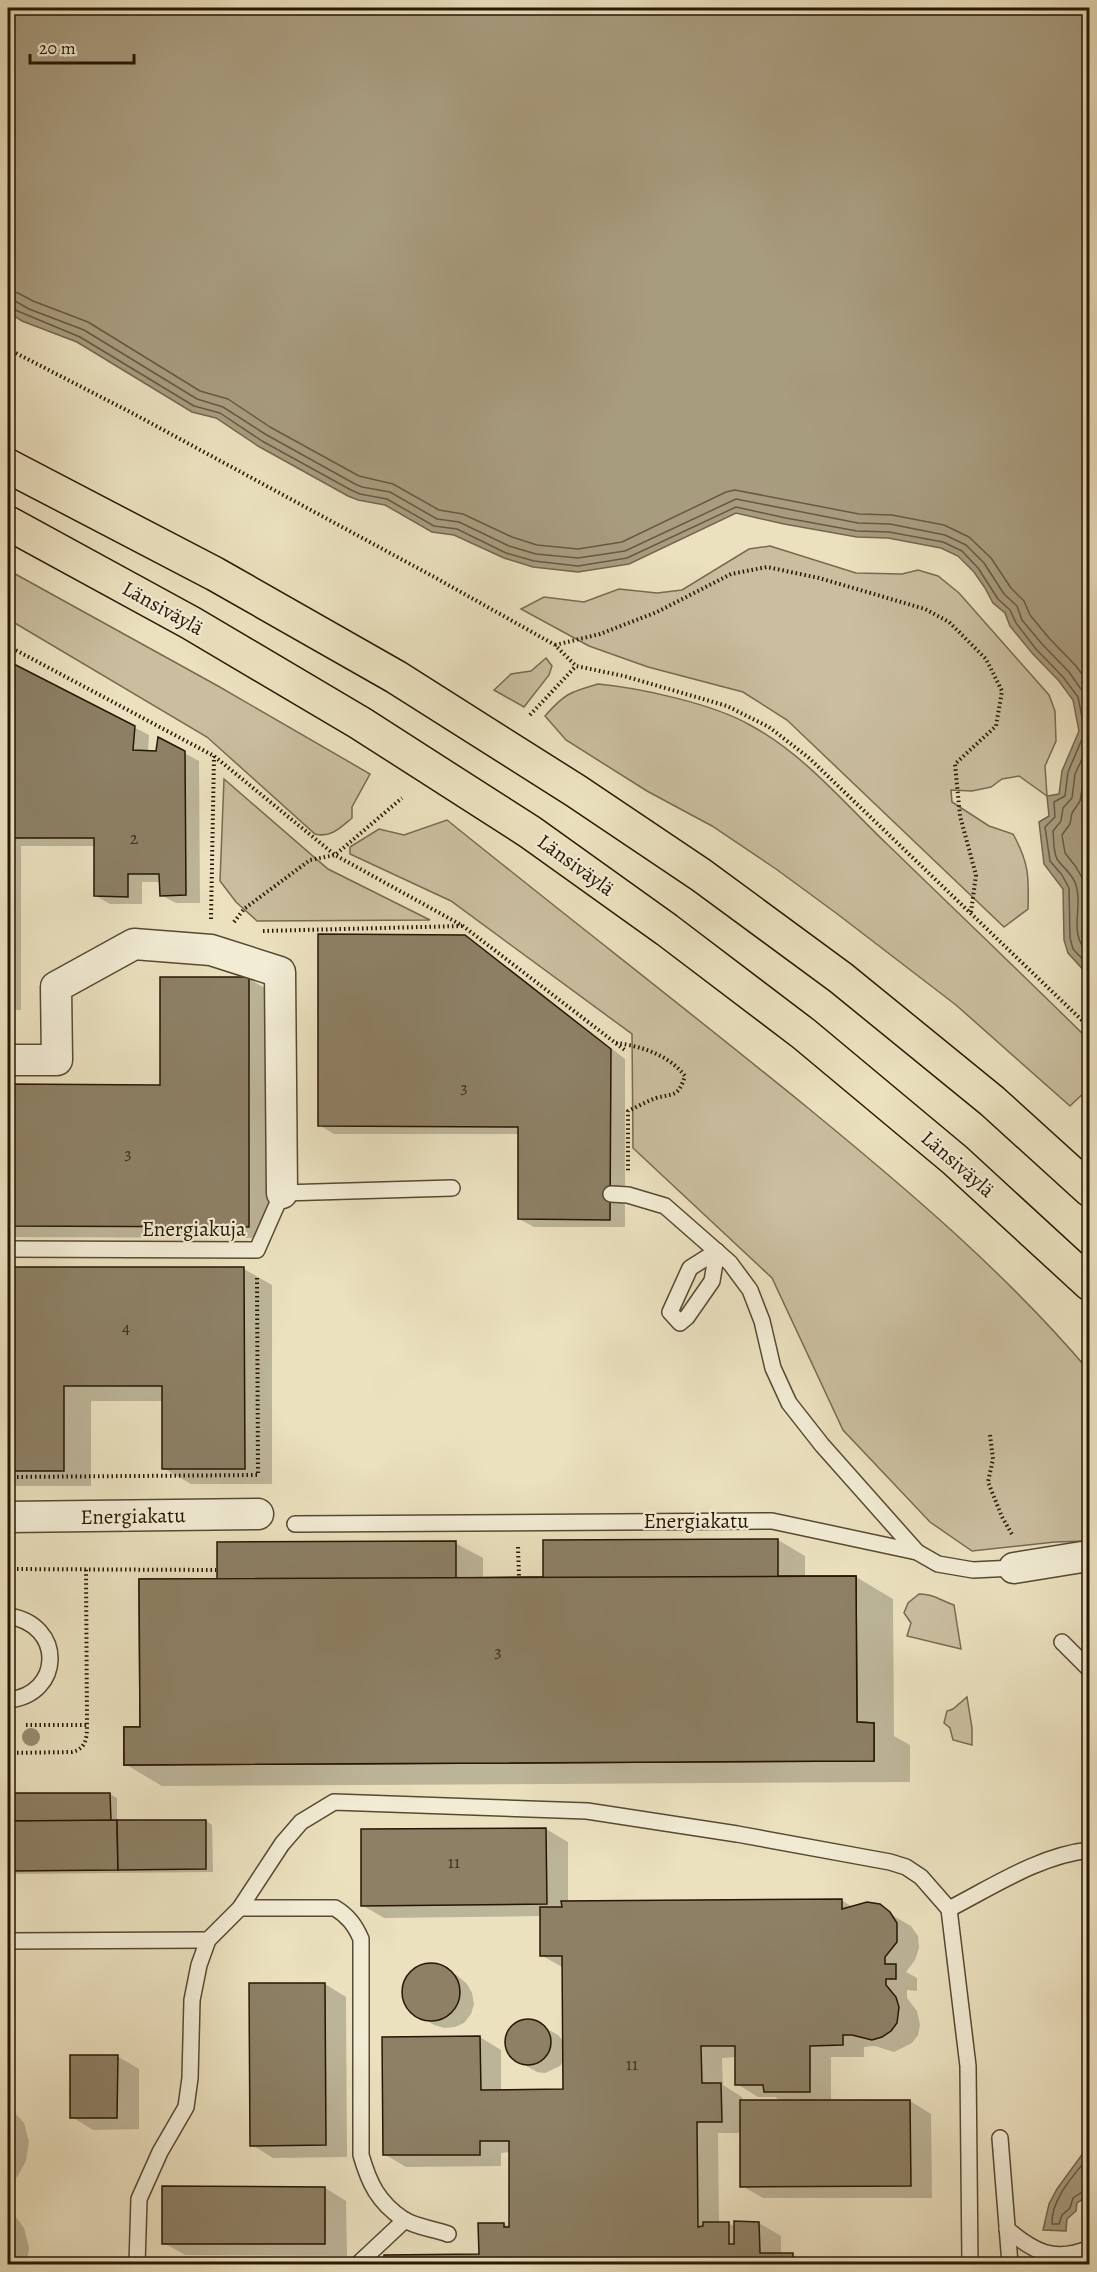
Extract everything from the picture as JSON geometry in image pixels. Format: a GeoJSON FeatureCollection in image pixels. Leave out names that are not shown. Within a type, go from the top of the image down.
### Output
{"type":"FeatureCollection","features":[{"type":"Feature","properties":{"kind":"highway"},"geometry":{"type":"LineString","coordinates":[[8,466],[215,574],[396,677],[701,875],[841,978],[992,1101],[1089,1190]]}},
{"type":"Feature","properties":{"kind":"highway","name":"Länsiväylä"},"geometry":{"type":"LineString","coordinates":[[8,523],[191,623],[301,688],[370,729],[530,832],[667,930],[804,1034],[955,1160],[1089,1284]]}},
{"type":"Feature","properties":{"kind":"street"},"geometry":{"type":"LineString","coordinates":[[8,1060],[57,1060],[56,987],[134,944],[211,950],[280,972],[282,1193]]}},
{"type":"Feature","properties":{"kind":"street","name":"Energiakatu"},"geometry":{"type":"LineString","coordinates":[[8,1517],[258,1514]]}},
{"type":"Feature","properties":{"kind":"street","name":"Energiakatu"},"geometry":{"type":"LineString","coordinates":[[1022,1567],[1082,1557],[1089,1558]]}},
{"type":"Feature","properties":{"kind":"lane"},"geometry":{"type":"LineString","coordinates":[[282,1193],[452,1188]]}},
{"type":"Feature","properties":{"kind":"lane","name":"Energiakuja"},"geometry":{"type":"LineString","coordinates":[[8,1249],[257,1250],[282,1193]]}},
{"type":"Feature","properties":{"kind":"lane"},"geometry":{"type":"LineString","coordinates":[[610,1194],[628,1195],[665,1206],[730,1263],[750,1290],[762,1321],[773,1368],[789,1403],[822,1445],[917,1552]]}},
{"type":"Feature","properties":{"kind":"lane","name":"Energiakatu"},"geometry":{"type":"LineString","coordinates":[[295,1524],[772,1521],[917,1552],[938,1564],[973,1570],[1022,1567]]}},
{"type":"Feature","properties":{"kind":"lane"},"geometry":{"type":"LineString","coordinates":[[8,1616],[22,1618],[43,1633],[51,1658],[42,1683],[34,1692],[22,1698],[8,1700]]}},
{"type":"Feature","properties":{"kind":"lane"},"geometry":{"type":"LineString","coordinates":[[1062,1642],[1089,1670]]}},
{"type":"Feature","properties":{"kind":"lane"},"geometry":{"type":"LineString","coordinates":[[138,2265],[140,2199],[160,2152],[186,2107],[190,2078],[192,2000],[199,1965],[208,1940],[240,1908],[282,1844],[301,1822],[334,1802],[587,1811],[737,1834],[890,1862],[906,1867],[921,1877],[949,1909],[968,2066],[970,2265]]}},
{"type":"Feature","properties":{"kind":"lane"},"geometry":{"type":"LineString","coordinates":[[949,1909],[1036,1865],[1077,1851],[1089,1850]]}},
{"type":"Feature","properties":{"kind":"lane"},"geometry":{"type":"LineString","coordinates":[[240,1908],[335,1908],[346,1914],[355,1926],[361,1939],[360,2155],[376,2194],[405,2220],[448,2234]]}},
{"type":"Feature","properties":{"kind":"lane"},"geometry":{"type":"LineString","coordinates":[[8,1941],[208,1940]]}},
{"type":"Feature","properties":{"kind":"lane"},"geometry":{"type":"LineString","coordinates":[[1000,2138],[1010,2265]]}},
{"type":"Feature","properties":{"kind":"lane"},"geometry":{"type":"LineString","coordinates":[[358,2265],[405,2220]]}},
{"type":"Feature","properties":{"kind":"lane"},"geometry":{"type":"LineString","coordinates":[[1007,2229],[1036,2251],[1067,2254],[1089,2248]]}},
{"type":"Feature","properties":{"kind":"path"},"geometry":{"type":"LineString","coordinates":[[8,349],[134,414],[436,578],[555,645],[576,666],[684,692],[727,706],[769,727],[809,759],[971,912],[1089,1028]]}},
{"type":"Feature","properties":{"kind":"path"},"geometry":{"type":"LineString","coordinates":[[555,645],[600,634],[657,612],[731,574],[767,567],[819,578],[925,609],[949,622],[986,659],[1002,691],[996,726],[955,764],[960,816],[976,875],[971,912]]}},
{"type":"Feature","properties":{"kind":"path"},"geometry":{"type":"LineString","coordinates":[[8,646],[214,756],[335,855],[463,926],[626,1051]]}},
{"type":"Feature","properties":{"kind":"path"},"geometry":{"type":"LineString","coordinates":[[530,716],[576,666]]}},
{"type":"Feature","properties":{"kind":"path"},"geometry":{"type":"LineString","coordinates":[[214,756],[211,950],[267,930],[463,926]]}},
{"type":"Feature","properties":{"kind":"path"},"geometry":{"type":"LineString","coordinates":[[244,909],[310,860],[335,855],[402,798]]}},
{"type":"Feature","properties":{"kind":"path"},"geometry":{"type":"LineString","coordinates":[[615,1043],[637,1045],[677,1065],[685,1076],[681,1089],[672,1096],[656,1098],[628,1111],[628,1195]]}},
{"type":"Feature","properties":{"kind":"path"},"geometry":{"type":"LineString","coordinates":[[8,1477],[258,1475],[257,1250]]}},
{"type":"Feature","properties":{"kind":"path"},"geometry":{"type":"LineString","coordinates":[[990,1435],[993,1459],[988,1482],[1022,1567]]}},
{"type":"Feature","properties":{"kind":"path"},"geometry":{"type":"LineString","coordinates":[[8,1569],[216,1569]]}},
{"type":"Feature","properties":{"kind":"path"},"geometry":{"type":"LineString","coordinates":[[8,1753],[79,1751],[84,1745],[87,1736],[86,1569]]}},
{"type":"Feature","properties":{"kind":"path"},"geometry":{"type":"LineString","coordinates":[[26,1725],[87,1725]]}},
{"type":"Feature","properties":{"kind":"shaded area"},"geometry":{"type":"Polygon","coordinates":[[[770,546],[856,573],[902,574],[918,570],[938,576],[959,593],[1049,695],[1055,711],[1056,741],[1045,766],[1047,796],[1019,776],[1002,779],[991,787],[972,791],[951,790],[952,802],[989,826],[1013,834],[1022,853],[1028,879],[1028,909],[1004,927],[787,720],[743,692],[648,667],[589,646],[521,609],[544,597],[584,602],[619,589],[657,593],[682,590],[749,549],[770,546]]]}},
{"type":"Feature","properties":{"kind":"shaded area"},"geometry":{"type":"Polygon","coordinates":[[[8,570],[218,686],[370,774],[352,807],[352,818],[331,833],[315,834],[207,737],[8,619],[8,570]]]}},
{"type":"Feature","properties":{"kind":"shaded area"},"geometry":{"type":"Polygon","coordinates":[[[546,658],[552,666],[549,675],[524,707],[494,690],[511,674],[531,671],[546,658]]]}},
{"type":"Feature","properties":{"kind":"shaded area"},"geometry":{"type":"Polygon","coordinates":[[[598,684],[655,693],[717,710],[750,725],[788,750],[823,780],[1089,1040],[1089,1088],[1070,1106],[956,1005],[776,869],[712,826],[647,791],[566,740],[545,716],[568,695],[598,684]]]}},
{"type":"Feature","properties":{"kind":"shaded area"},"geometry":{"type":"Polygon","coordinates":[[[224,779],[328,869],[430,920],[257,921],[236,902],[220,881],[224,779]]]}},
{"type":"Feature","properties":{"kind":"shaded area"},"geometry":{"type":"Polygon","coordinates":[[[447,820],[808,1108],[882,1170],[990,1266],[1057,1335],[1089,1371],[1089,1541],[1055,1542],[972,1551],[930,1522],[843,1430],[772,1278],[633,1148],[632,1034],[451,901],[350,854],[350,847],[379,829],[404,835],[447,820]]]}},
{"type":"Feature","properties":{"kind":"shaded area"},"geometry":{"type":"Polygon","coordinates":[[[919,1594],[933,1596],[954,1605],[961,1649],[907,1636],[911,1623],[904,1613],[908,1603],[919,1594]]]}},
{"type":"Feature","properties":{"kind":"shaded area"},"geometry":{"type":"Polygon","coordinates":[[[967,1697],[972,1745],[953,1740],[950,1728],[944,1723],[947,1711],[953,1709],[967,1697]]]}},
{"type":"Feature","properties":{"kind":"water"},"geometry":{"type":"Polygon","coordinates":[[[8,8],[1089,8],[1089,976],[1068,953],[1064,940],[1063,889],[1044,864],[1039,822],[1049,816],[1047,796],[1059,794],[1062,771],[1079,731],[1073,700],[1010,626],[1005,613],[993,603],[974,572],[958,556],[941,548],[888,538],[857,537],[736,513],[629,564],[578,572],[533,567],[504,558],[454,535],[432,532],[385,505],[348,496],[258,446],[216,418],[192,412],[77,342],[22,321],[8,312],[8,8]]]}},
{"type":"Feature","properties":{"kind":"water"},"geometry":{"type":"Polygon","coordinates":[[[1089,2145],[1089,2195],[1077,2203],[1076,2211],[1067,2219],[1066,2231],[1043,2230],[1049,2204],[1057,2189],[1089,2145]]]}},
{"type":"Feature","properties":{"kind":"building"},"geometry":{"type":"Polygon","coordinates":[[[8,661],[135,726],[133,750],[156,751],[158,737],[185,751],[186,895],[160,896],[159,874],[128,874],[128,897],[94,896],[94,838],[8,838],[8,661]]]}},
{"type":"Feature","properties":{"kind":"building"},"geometry":{"type":"Polygon","coordinates":[[[318,934],[465,935],[611,1049],[610,1220],[518,1219],[518,1127],[318,1126],[318,934]]]}},
{"type":"Feature","properties":{"kind":"building"},"geometry":{"type":"Polygon","coordinates":[[[160,977],[249,977],[249,1227],[8,1226],[8,1084],[160,1085],[160,977]]]}},
{"type":"Feature","properties":{"kind":"building"},"geometry":{"type":"Polygon","coordinates":[[[8,1267],[244,1267],[245,1469],[162,1469],[162,1386],[64,1386],[64,1471],[8,1471],[8,1267]]]}},
{"type":"Feature","properties":{"kind":"building"},"geometry":{"type":"Polygon","coordinates":[[[778,1539],[778,1576],[856,1576],[857,1722],[874,1723],[874,1761],[124,1765],[124,1727],[140,1727],[139,1579],[217,1579],[217,1542],[456,1541],[456,1578],[543,1577],[543,1540],[778,1539]]]}},
{"type":"Feature","properties":{"kind":"building"},"geometry":{"type":"Polygon","coordinates":[[[856,1576],[857,1722],[874,1723],[874,1761],[124,1765],[124,1727],[140,1727],[139,1579],[856,1576]]]}},
{"type":"Feature","properties":{"kind":"building"},"geometry":{"type":"Polygon","coordinates":[[[8,1793],[110,1793],[111,1821],[8,1821],[8,1793]]]}},
{"type":"Feature","properties":{"kind":"building"},"geometry":{"type":"Polygon","coordinates":[[[117,1820],[118,1870],[8,1871],[8,1821],[117,1820]]]}},
{"type":"Feature","properties":{"kind":"building"},"geometry":{"type":"Polygon","coordinates":[[[117,1820],[206,1820],[206,1869],[118,1870],[117,1820]]]}},
{"type":"Feature","properties":{"kind":"building"},"geometry":{"type":"Polygon","coordinates":[[[546,1828],[547,1904],[361,1906],[361,1829],[546,1828]]]}},
{"type":"Feature","properties":{"kind":"building"},"geometry":{"type":"Polygon","coordinates":[[[842,1899],[842,1909],[867,1902],[880,1904],[890,1912],[897,1923],[897,1942],[885,1957],[885,1964],[896,1964],[896,1979],[886,1979],[886,1985],[896,1997],[899,2007],[897,2023],[891,2031],[872,2040],[843,2035],[843,2045],[810,2046],[810,2092],[764,2092],[763,2085],[735,2085],[735,2046],[701,2046],[702,2083],[721,2083],[722,2122],[697,2122],[698,2227],[703,2226],[703,2222],[729,2222],[729,2244],[734,2244],[734,2221],[759,2222],[760,2253],[793,2253],[793,2264],[384,2264],[384,2255],[479,2254],[478,2223],[504,2223],[504,2227],[509,2227],[509,2141],[480,2141],[480,2155],[383,2155],[382,2037],[480,2036],[481,2090],[563,2089],[562,1956],[540,1956],[540,1907],[562,1907],[561,1901],[842,1899]]]}},
{"type":"Feature","properties":{"kind":"building"},"geometry":{"type":"Polygon","coordinates":[[[431,1963],[442,1965],[455,1976],[460,1992],[458,2003],[447,2016],[431,2021],[420,2019],[407,2008],[402,1992],[404,1981],[415,1968],[431,1963]]]}},
{"type":"Feature","properties":{"kind":"building"},"geometry":{"type":"Polygon","coordinates":[[[249,1983],[325,1983],[326,2145],[250,2146],[249,1983]]]}},
{"type":"Feature","properties":{"kind":"building"},"geometry":{"type":"Polygon","coordinates":[[[528,2019],[537,2020],[545,2025],[550,2033],[550,2051],[545,2059],[537,2064],[528,2065],[519,2064],[511,2059],[506,2051],[505,2042],[506,2033],[511,2025],[519,2020],[528,2019]]]}},
{"type":"Feature","properties":{"kind":"building"},"geometry":{"type":"Polygon","coordinates":[[[70,2055],[118,2055],[117,2118],[70,2118],[70,2055]]]}},
{"type":"Feature","properties":{"kind":"building"},"geometry":{"type":"Polygon","coordinates":[[[740,2100],[910,2100],[911,2186],[740,2187],[740,2100]]]}},
{"type":"Feature","properties":{"kind":"building"},"geometry":{"type":"Polygon","coordinates":[[[162,2186],[325,2187],[325,2244],[162,2244],[162,2186]]]}},
{"type":"Feature","properties":{"kind":"building"},"geometry":{"type":"Polygon","coordinates":[[[41,2262],[103,2262],[103,2264],[41,2264],[41,2262]]]}}]}
